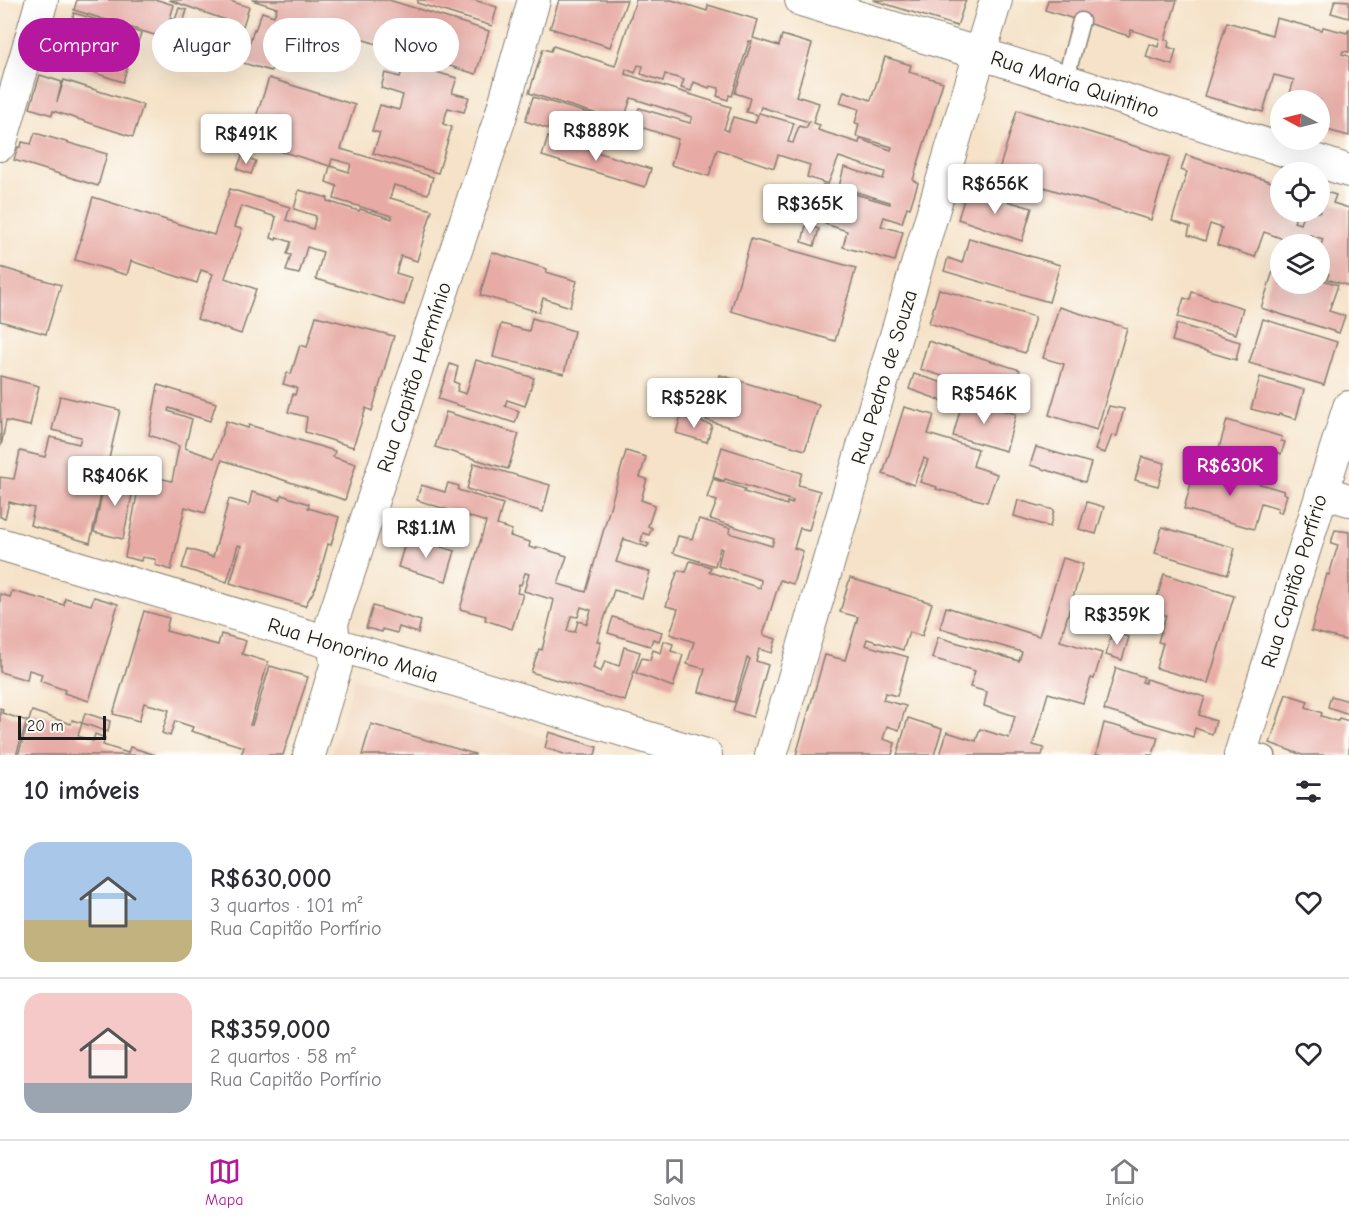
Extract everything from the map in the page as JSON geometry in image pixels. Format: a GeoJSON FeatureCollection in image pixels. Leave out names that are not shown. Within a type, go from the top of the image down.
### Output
{"type":"FeatureCollection","features":[{"type":"Feature","properties":{"kind":"street"},"geometry":{"type":"LineString","coordinates":[[0,145],[42,0]]}},
{"type":"Feature","properties":{"kind":"street","name":"Rua Capitão Hermínio"},"geometry":{"type":"LineString","coordinates":[[309,755],[336,666],[332,623],[502,112],[534,0]]}},
{"type":"Feature","properties":{"kind":"street","name":"Rua Maria Quintino"},"geometry":{"type":"LineString","coordinates":[[801,0],[1349,171]]}},
{"type":"Feature","properties":{"kind":"street","name":"Rua Pedro de Souza"},"geometry":{"type":"LineString","coordinates":[[771,755],[996,0]]}},
{"type":"Feature","properties":{"kind":"street","name":"Rua Capitão Porfírio"},"geometry":{"type":"LineString","coordinates":[[1250,752],[1335,496],[1349,407]]}},
{"type":"Feature","properties":{"kind":"street","name":"Rua Honorino Maia"},"geometry":{"type":"LineString","coordinates":[[0,544],[706,755]]}},
{"type":"Feature","properties":{"kind":"lane"},"geometry":{"type":"LineString","coordinates":[[1065,81],[1081,21]]}},
{"type":"Feature","properties":{"kind":"shaded area"},"geometry":{"type":"Polygon","coordinates":[[[354,678],[604,755],[332,755],[354,678]]]}},
{"type":"Feature","properties":{"kind":"building"},"geometry":{"type":"Polygon","coordinates":[[[77,0],[158,0],[174,5],[170,18],[152,18],[152,34],[140,31],[140,18],[100,18],[74,10],[77,0]]]}},
{"type":"Feature","properties":{"kind":"building"},"geometry":{"type":"Polygon","coordinates":[[[169,0],[227,0],[249,7],[246,18],[220,18],[169,0]]]}},
{"type":"Feature","properties":{"kind":"building"},"geometry":{"type":"Polygon","coordinates":[[[252,0],[389,0],[447,18],[373,18],[373,43],[361,39],[361,18],[263,18],[263,69],[251,65],[251,38],[254,29],[262,12],[274,16],[277,8],[252,0]]]}},
{"type":"Feature","properties":{"kind":"building"},"geometry":{"type":"Polygon","coordinates":[[[418,0],[474,0],[497,7],[492,26],[417,3],[418,0]]]}},
{"type":"Feature","properties":{"kind":"building"},"geometry":{"type":"Polygon","coordinates":[[[559,0],[627,0],[610,47],[550,28],[559,0]]]}},
{"type":"Feature","properties":{"kind":"building"},"geometry":{"type":"Polygon","coordinates":[[[636,0],[672,0],[707,11],[708,5],[758,20],[753,38],[779,46],[782,35],[812,44],[796,96],[819,103],[813,123],[820,125],[818,130],[859,143],[860,139],[891,150],[892,147],[856,136],[859,124],[855,123],[859,109],[840,103],[844,91],[871,100],[885,57],[911,65],[909,72],[943,82],[913,180],[918,183],[910,208],[907,207],[902,223],[884,217],[881,226],[903,232],[895,261],[843,247],[847,231],[825,224],[826,216],[834,218],[837,208],[826,205],[828,199],[819,197],[823,185],[890,204],[890,202],[839,187],[844,167],[883,179],[885,172],[839,157],[828,184],[807,177],[810,165],[778,155],[774,168],[717,149],[709,176],[671,165],[678,139],[634,125],[639,108],[690,123],[692,117],[631,98],[623,122],[529,93],[543,49],[551,51],[553,46],[615,66],[636,0]],[[749,41],[732,96],[729,95],[728,100],[717,96],[719,88],[710,86],[709,88],[694,82],[691,91],[681,88],[684,80],[665,74],[663,81],[641,74],[643,66],[638,65],[635,73],[626,69],[625,74],[731,107],[724,129],[728,131],[733,117],[755,123],[758,115],[746,112],[750,98],[735,93],[752,41],[749,41]],[[761,107],[759,113],[794,123],[788,142],[793,143],[799,126],[806,128],[809,122],[761,107]]]}},
{"type":"Feature","properties":{"kind":"building"},"geometry":{"type":"Polygon","coordinates":[[[873,0],[966,0],[957,26],[873,0]]]}},
{"type":"Feature","properties":{"kind":"building"},"geometry":{"type":"Polygon","coordinates":[[[1048,0],[1177,0],[1165,40],[1169,41],[1168,47],[1176,50],[1172,65],[1146,57],[1150,44],[1158,47],[1160,39],[1131,30],[1129,36],[1045,10],[1048,0]]]}},
{"type":"Feature","properties":{"kind":"building"},"geometry":{"type":"Polygon","coordinates":[[[1335,0],[1349,1],[1349,18],[1331,13],[1335,0]]]}},
{"type":"Feature","properties":{"kind":"building"},"geometry":{"type":"Polygon","coordinates":[[[179,8],[187,10],[184,18],[176,18],[179,8]]]}},
{"type":"Feature","properties":{"kind":"building"},"geometry":{"type":"Polygon","coordinates":[[[74,13],[91,18],[73,18],[74,13]]]}},
{"type":"Feature","properties":{"kind":"building"},"geometry":{"type":"Polygon","coordinates":[[[1276,18],[1322,30],[1323,27],[1347,33],[1349,29],[1349,52],[1343,51],[1342,54],[1349,56],[1349,136],[1330,131],[1330,90],[1291,90],[1294,80],[1274,75],[1263,112],[1204,96],[1227,22],[1272,35],[1276,18]]]}},
{"type":"Feature","properties":{"kind":"building"},"geometry":{"type":"Polygon","coordinates":[[[459,22],[489,31],[476,74],[459,69],[459,22]]]}},
{"type":"Feature","properties":{"kind":"building"},"geometry":{"type":"Polygon","coordinates":[[[92,72],[126,72],[123,82],[92,72]]]}},
{"type":"Feature","properties":{"kind":"building"},"geometry":{"type":"Polygon","coordinates":[[[401,72],[436,72],[457,78],[452,93],[469,97],[464,112],[448,108],[443,124],[452,127],[438,173],[373,153],[380,133],[372,131],[380,105],[399,110],[403,95],[381,88],[385,73],[400,77],[401,72]]]}},
{"type":"Feature","properties":{"kind":"building"},"geometry":{"type":"Polygon","coordinates":[[[40,75],[62,82],[57,102],[64,80],[143,105],[133,137],[53,111],[52,115],[30,108],[40,75]]]}},
{"type":"Feature","properties":{"kind":"building"},"geometry":{"type":"Polygon","coordinates":[[[269,78],[355,105],[341,149],[433,177],[428,194],[394,185],[390,198],[432,210],[417,261],[401,256],[396,273],[412,278],[404,305],[316,279],[323,252],[307,247],[299,274],[286,271],[291,255],[287,254],[291,242],[277,237],[276,240],[271,238],[276,217],[241,206],[234,227],[242,229],[225,278],[256,289],[241,334],[197,319],[213,274],[201,270],[197,283],[131,261],[127,275],[75,260],[93,197],[214,235],[230,189],[290,207],[286,220],[313,229],[316,216],[294,209],[299,190],[328,198],[327,201],[359,211],[360,209],[392,219],[392,216],[334,199],[337,186],[326,182],[330,166],[280,151],[286,133],[254,123],[269,78]],[[332,159],[330,166],[349,172],[351,164],[332,159]]]}},
{"type":"Feature","properties":{"kind":"building"},"geometry":{"type":"Polygon","coordinates":[[[533,97],[608,119],[603,135],[558,122],[555,131],[525,121],[533,97]]]}},
{"type":"Feature","properties":{"kind":"building"},"geometry":{"type":"Polygon","coordinates":[[[1017,110],[1170,157],[1151,220],[998,173],[1017,110]]]}},
{"type":"Feature","properties":{"kind":"building"},"geometry":{"type":"Polygon","coordinates":[[[35,133],[107,154],[98,186],[14,160],[18,147],[21,147],[22,142],[31,144],[35,133]]]}},
{"type":"Feature","properties":{"kind":"building"},"geometry":{"type":"Polygon","coordinates":[[[548,137],[651,169],[645,187],[542,156],[548,137]]]}},
{"type":"Feature","properties":{"kind":"building"},"geometry":{"type":"Polygon","coordinates":[[[1186,155],[1270,182],[1270,222],[1300,224],[1301,222],[1330,222],[1330,193],[1336,195],[1333,203],[1349,208],[1349,286],[1330,280],[1330,234],[1270,234],[1264,232],[1255,257],[1217,245],[1222,228],[1210,224],[1205,241],[1188,235],[1190,227],[1172,221],[1187,172],[1181,170],[1186,155]]]}},
{"type":"Feature","properties":{"kind":"building"},"geometry":{"type":"Polygon","coordinates":[[[242,156],[256,161],[251,174],[237,169],[242,156]]]}},
{"type":"Feature","properties":{"kind":"building"},"geometry":{"type":"Polygon","coordinates":[[[967,190],[1032,208],[1022,241],[958,219],[967,190]]]}},
{"type":"Feature","properties":{"kind":"building"},"geometry":{"type":"Polygon","coordinates":[[[806,225],[819,229],[814,246],[802,242],[806,225]]]}},
{"type":"Feature","properties":{"kind":"building"},"geometry":{"type":"Polygon","coordinates":[[[969,238],[1060,265],[1049,302],[944,271],[948,258],[962,263],[969,238]]]}},
{"type":"Feature","properties":{"kind":"building"},"geometry":{"type":"Polygon","coordinates":[[[751,239],[856,268],[835,341],[731,311],[751,239]]]}},
{"type":"Feature","properties":{"kind":"building"},"geometry":{"type":"Polygon","coordinates":[[[492,252],[577,281],[570,307],[543,298],[539,312],[480,295],[492,252]]]}},
{"type":"Feature","properties":{"kind":"building"},"geometry":{"type":"Polygon","coordinates":[[[0,267],[61,285],[46,334],[0,321],[0,267]]]}},
{"type":"Feature","properties":{"kind":"building"},"geometry":{"type":"Polygon","coordinates":[[[1270,280],[1270,294],[1330,294],[1330,282],[1338,285],[1329,311],[1345,316],[1339,333],[1261,308],[1270,280]]]}},
{"type":"Feature","properties":{"kind":"building"},"geometry":{"type":"Polygon","coordinates":[[[939,289],[1035,317],[1025,353],[929,323],[939,289]]]}},
{"type":"Feature","properties":{"kind":"building"},"geometry":{"type":"Polygon","coordinates":[[[1192,292],[1243,308],[1236,334],[1178,317],[1184,298],[1190,300],[1192,292]]]}},
{"type":"Feature","properties":{"kind":"building"},"geometry":{"type":"Polygon","coordinates":[[[1059,307],[1127,328],[1097,430],[1049,415],[1064,364],[1043,358],[1059,307]]]}},
{"type":"Feature","properties":{"kind":"building"},"geometry":{"type":"Polygon","coordinates":[[[316,316],[394,336],[372,411],[366,408],[353,447],[305,432],[307,417],[288,412],[297,388],[283,384],[287,373],[291,374],[300,345],[307,347],[316,316]]]}},
{"type":"Feature","properties":{"kind":"building"},"geometry":{"type":"Polygon","coordinates":[[[532,318],[574,331],[564,374],[493,357],[501,324],[529,331],[532,318]]]}},
{"type":"Feature","properties":{"kind":"building"},"geometry":{"type":"Polygon","coordinates":[[[1263,319],[1337,342],[1324,385],[1249,363],[1263,319]]]}},
{"type":"Feature","properties":{"kind":"building"},"geometry":{"type":"Polygon","coordinates":[[[1177,324],[1240,342],[1236,360],[1172,341],[1177,324]]]}},
{"type":"Feature","properties":{"kind":"building"},"geometry":{"type":"Polygon","coordinates":[[[928,341],[1020,370],[1011,398],[920,369],[928,341]]]}},
{"type":"Feature","properties":{"kind":"building"},"geometry":{"type":"Polygon","coordinates":[[[476,360],[534,378],[525,406],[507,400],[505,406],[519,411],[515,423],[438,399],[450,364],[458,367],[454,382],[459,384],[457,391],[466,394],[476,360]]]}},
{"type":"Feature","properties":{"kind":"building"},"geometry":{"type":"Polygon","coordinates":[[[914,374],[963,389],[957,406],[909,389],[914,374]]]}},
{"type":"Feature","properties":{"kind":"building"},"geometry":{"type":"Polygon","coordinates":[[[720,375],[819,405],[805,450],[706,420],[720,375]]]}},
{"type":"Feature","properties":{"kind":"building"},"geometry":{"type":"Polygon","coordinates":[[[0,376],[39,386],[30,426],[6,421],[1,446],[0,376]]]}},
{"type":"Feature","properties":{"kind":"building"},"geometry":{"type":"Polygon","coordinates":[[[1260,377],[1304,390],[1296,419],[1251,409],[1260,377]]]}},
{"type":"Feature","properties":{"kind":"building"},"geometry":{"type":"Polygon","coordinates":[[[158,385],[216,403],[210,421],[169,408],[168,411],[192,419],[185,448],[214,458],[226,421],[248,428],[249,425],[335,451],[333,457],[356,464],[345,500],[222,460],[205,513],[185,507],[171,570],[155,565],[156,560],[154,559],[142,557],[141,561],[125,557],[141,474],[172,481],[179,446],[149,435],[158,385]]]}},
{"type":"Feature","properties":{"kind":"building"},"geometry":{"type":"Polygon","coordinates":[[[60,396],[120,410],[90,543],[30,525],[34,508],[9,502],[5,518],[0,517],[0,477],[14,479],[20,451],[45,457],[50,437],[79,444],[81,437],[52,430],[60,396]]]}},
{"type":"Feature","properties":{"kind":"building"},"geometry":{"type":"Polygon","coordinates":[[[963,399],[1016,414],[1006,451],[953,436],[963,399]]]}},
{"type":"Feature","properties":{"kind":"building"},"geometry":{"type":"Polygon","coordinates":[[[1109,406],[1124,409],[1117,436],[1112,435],[1105,453],[1095,450],[1109,406]]]}},
{"type":"Feature","properties":{"kind":"building"},"geometry":{"type":"Polygon","coordinates":[[[904,407],[934,415],[928,434],[978,449],[973,466],[997,474],[987,502],[936,489],[937,487],[920,482],[928,460],[924,458],[914,485],[883,474],[904,407]]]}},
{"type":"Feature","properties":{"kind":"building"},"geometry":{"type":"Polygon","coordinates":[[[446,412],[519,434],[508,469],[435,447],[446,412]]]}},
{"type":"Feature","properties":{"kind":"building"},"geometry":{"type":"Polygon","coordinates":[[[681,416],[712,425],[707,442],[676,433],[681,416]]]}},
{"type":"Feature","properties":{"kind":"building"},"geometry":{"type":"Polygon","coordinates":[[[1227,420],[1282,437],[1281,441],[1285,442],[1281,454],[1277,452],[1271,472],[1257,468],[1254,479],[1235,472],[1238,462],[1217,455],[1227,420]]]}},
{"type":"Feature","properties":{"kind":"building"},"geometry":{"type":"Polygon","coordinates":[[[722,447],[802,473],[798,485],[820,491],[809,530],[800,528],[794,548],[803,551],[793,584],[780,580],[763,635],[776,639],[772,653],[759,649],[756,661],[768,665],[753,717],[733,711],[750,659],[747,658],[734,702],[699,692],[705,669],[687,664],[694,642],[670,634],[678,609],[666,606],[678,570],[686,572],[690,561],[711,567],[709,572],[760,588],[761,580],[718,566],[722,549],[720,548],[715,566],[673,553],[678,536],[692,539],[699,519],[730,528],[729,533],[772,546],[774,539],[710,519],[717,501],[707,498],[713,479],[745,489],[744,492],[787,505],[787,502],[792,504],[793,501],[713,477],[722,447]]]}},
{"type":"Feature","properties":{"kind":"building"},"geometry":{"type":"Polygon","coordinates":[[[1036,447],[1091,463],[1085,482],[1030,465],[1036,447]]]}},
{"type":"Feature","properties":{"kind":"building"},"geometry":{"type":"Polygon","coordinates":[[[626,451],[646,457],[640,477],[647,479],[641,500],[655,505],[648,526],[652,528],[649,535],[643,533],[641,541],[649,544],[647,547],[624,539],[616,562],[650,572],[642,598],[614,590],[597,641],[601,642],[593,668],[601,672],[605,661],[619,666],[624,647],[640,652],[625,701],[531,672],[539,649],[542,650],[554,600],[524,591],[529,574],[525,573],[521,585],[519,584],[517,593],[523,594],[512,629],[485,620],[486,616],[460,609],[486,522],[417,500],[421,485],[445,492],[448,483],[459,486],[458,490],[503,504],[497,525],[512,530],[510,536],[530,542],[529,547],[536,549],[537,547],[567,556],[558,584],[586,592],[626,451]],[[581,607],[578,617],[571,616],[567,631],[575,632],[578,621],[587,624],[591,610],[581,607]]]}},
{"type":"Feature","properties":{"kind":"building"},"geometry":{"type":"Polygon","coordinates":[[[1142,457],[1165,463],[1158,486],[1135,480],[1142,457]]]}},
{"type":"Feature","properties":{"kind":"building"},"geometry":{"type":"Polygon","coordinates":[[[474,463],[550,485],[543,512],[467,489],[474,463]]]}},
{"type":"Feature","properties":{"kind":"building"},"geometry":{"type":"Polygon","coordinates":[[[1196,465],[1284,491],[1283,493],[1287,495],[1281,513],[1277,512],[1278,508],[1261,503],[1254,529],[1184,509],[1196,465]]]}},
{"type":"Feature","properties":{"kind":"building"},"geometry":{"type":"Polygon","coordinates":[[[106,475],[135,481],[123,539],[94,532],[106,475]]]}},
{"type":"Feature","properties":{"kind":"building"},"geometry":{"type":"Polygon","coordinates":[[[252,492],[280,500],[282,495],[309,504],[308,508],[339,517],[331,545],[328,544],[316,587],[305,606],[230,583],[241,546],[238,545],[227,582],[182,568],[188,549],[213,557],[229,499],[249,505],[252,492]]]}},
{"type":"Feature","properties":{"kind":"building"},"geometry":{"type":"Polygon","coordinates":[[[1018,500],[1054,510],[1050,527],[1014,516],[1018,500]]]}},
{"type":"Feature","properties":{"kind":"building"},"geometry":{"type":"Polygon","coordinates":[[[1087,502],[1104,507],[1096,534],[1079,529],[1087,502]]]}},
{"type":"Feature","properties":{"kind":"building"},"geometry":{"type":"Polygon","coordinates":[[[423,512],[463,523],[457,543],[417,532],[423,512]]]}},
{"type":"Feature","properties":{"kind":"building"},"geometry":{"type":"Polygon","coordinates":[[[1162,527],[1235,548],[1228,574],[1155,553],[1162,527]]]}},
{"type":"Feature","properties":{"kind":"building"},"geometry":{"type":"Polygon","coordinates":[[[1335,530],[1349,532],[1349,641],[1311,631],[1327,574],[1329,575],[1338,545],[1331,543],[1335,530]]]}},
{"type":"Feature","properties":{"kind":"building"},"geometry":{"type":"Polygon","coordinates":[[[407,537],[455,551],[446,581],[398,567],[407,537]]]}},
{"type":"Feature","properties":{"kind":"building"},"geometry":{"type":"Polygon","coordinates":[[[1063,558],[1083,564],[1060,641],[1102,653],[1083,703],[1048,693],[1033,745],[1044,748],[1042,755],[940,755],[947,732],[976,741],[980,729],[1009,738],[1015,716],[984,706],[987,692],[970,687],[975,671],[932,658],[938,637],[1019,661],[1022,652],[940,628],[946,607],[1039,636],[1063,558]]]}},
{"type":"Feature","properties":{"kind":"building"},"geometry":{"type":"Polygon","coordinates":[[[1164,574],[1234,596],[1208,683],[1156,668],[1163,643],[1158,642],[1166,615],[1153,612],[1164,574]]]}},
{"type":"Feature","properties":{"kind":"building"},"geometry":{"type":"Polygon","coordinates":[[[850,578],[932,603],[922,636],[909,632],[903,650],[867,639],[865,645],[908,657],[897,696],[885,693],[883,700],[906,706],[899,730],[887,726],[883,739],[895,743],[892,755],[796,755],[825,655],[845,660],[853,634],[858,617],[840,612],[850,578]]]}},
{"type":"Feature","properties":{"kind":"building"},"geometry":{"type":"Polygon","coordinates":[[[12,591],[64,605],[65,598],[91,605],[94,597],[118,604],[89,701],[64,693],[65,690],[40,681],[42,674],[29,670],[27,680],[0,672],[0,594],[10,597],[12,591]]]}},
{"type":"Feature","properties":{"kind":"building"},"geometry":{"type":"Polygon","coordinates":[[[373,606],[421,621],[418,633],[399,627],[397,633],[366,628],[373,606]]]}},
{"type":"Feature","properties":{"kind":"building"},"geometry":{"type":"Polygon","coordinates":[[[1137,606],[1148,609],[1145,623],[1134,619],[1137,606]]]}},
{"type":"Feature","properties":{"kind":"building"},"geometry":{"type":"Polygon","coordinates":[[[144,611],[169,618],[166,631],[218,645],[221,634],[246,641],[242,654],[268,662],[250,725],[252,725],[270,666],[308,677],[283,755],[241,755],[244,747],[191,731],[193,727],[175,721],[170,736],[162,733],[169,710],[144,703],[139,721],[113,714],[144,611]]]}},
{"type":"Feature","properties":{"kind":"building"},"geometry":{"type":"Polygon","coordinates":[[[613,617],[662,632],[659,641],[653,639],[650,646],[608,633],[613,617]]]}},
{"type":"Feature","properties":{"kind":"building"},"geometry":{"type":"Polygon","coordinates":[[[1112,632],[1129,637],[1122,660],[1106,655],[1112,632]]]}},
{"type":"Feature","properties":{"kind":"building"},"geometry":{"type":"Polygon","coordinates":[[[664,641],[673,644],[671,651],[683,655],[673,687],[636,673],[642,658],[650,660],[653,650],[661,653],[664,641]]]}},
{"type":"Feature","properties":{"kind":"building"},"geometry":{"type":"Polygon","coordinates":[[[1116,668],[1144,677],[1142,682],[1145,683],[1146,679],[1205,697],[1199,715],[1216,721],[1212,734],[1195,728],[1193,737],[1104,710],[1116,668]]]}},
{"type":"Feature","properties":{"kind":"building"},"geometry":{"type":"Polygon","coordinates":[[[1286,694],[1308,701],[1306,707],[1322,713],[1321,716],[1338,721],[1339,718],[1349,721],[1349,755],[1302,755],[1270,743],[1286,694]]]}},
{"type":"Feature","properties":{"kind":"building"},"geometry":{"type":"Polygon","coordinates":[[[1331,696],[1349,701],[1349,714],[1328,707],[1331,696]]]}},
{"type":"Feature","properties":{"kind":"building"},"geometry":{"type":"Polygon","coordinates":[[[0,708],[3,709],[2,713],[27,721],[16,755],[0,755],[0,708]]]}},
{"type":"Feature","properties":{"kind":"building"},"geometry":{"type":"Polygon","coordinates":[[[32,711],[71,724],[72,720],[82,723],[78,736],[93,741],[95,734],[105,738],[103,745],[128,753],[130,747],[156,755],[18,755],[32,711]]]}},
{"type":"Feature","properties":{"kind":"building"},"geometry":{"type":"Polygon","coordinates":[[[85,713],[110,721],[108,732],[82,723],[85,713]]]}},
{"type":"Feature","properties":{"kind":"building"},"geometry":{"type":"Polygon","coordinates":[[[908,718],[942,729],[934,755],[897,755],[908,718]]]}},
{"type":"Feature","properties":{"kind":"building"},"geometry":{"type":"Polygon","coordinates":[[[1104,723],[1158,737],[1153,755],[1096,755],[1104,723]]]}},
{"type":"Feature","properties":{"kind":"building"},"geometry":{"type":"Polygon","coordinates":[[[371,724],[475,754],[475,755],[362,755],[371,724]]]}},
{"type":"Feature","properties":{"kind":"building"},"geometry":{"type":"Polygon","coordinates":[[[549,732],[597,747],[595,755],[567,755],[545,748],[549,732]]]}}]}
